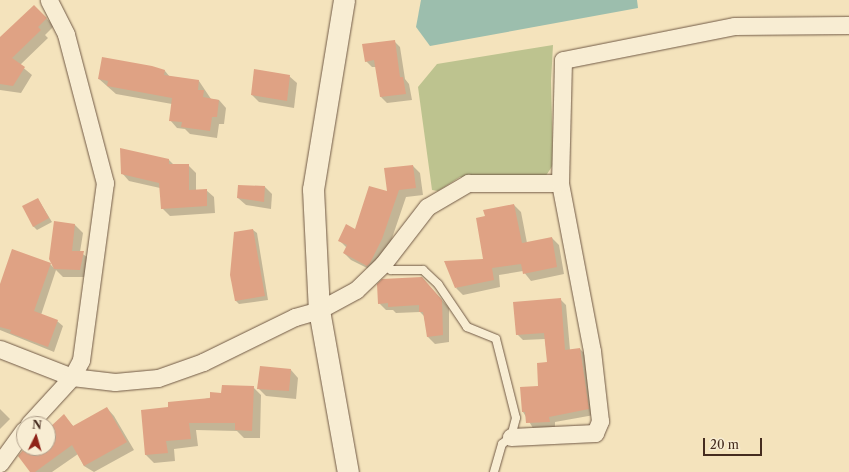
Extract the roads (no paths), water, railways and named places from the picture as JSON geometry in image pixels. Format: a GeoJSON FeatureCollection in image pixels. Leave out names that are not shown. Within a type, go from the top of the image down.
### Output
{"type":"FeatureCollection","features":[{"type":"Feature","properties":{"kind":"street"},"geometry":{"type":"LineString","coordinates":[[36,416],[72,377],[81,360],[105,183],[66,34],[49,0]]}},
{"type":"Feature","properties":{"kind":"street"},"geometry":{"type":"LineString","coordinates":[[344,0],[313,189],[319,310],[348,472]]}},
{"type":"Feature","properties":{"kind":"street"},"geometry":{"type":"LineString","coordinates":[[511,437],[595,433],[600,421],[592,351],[560,184],[563,60],[734,26],[849,25]]}},
{"type":"Feature","properties":{"kind":"street"},"geometry":{"type":"LineString","coordinates":[[0,349],[72,377],[115,382],[158,378],[203,362],[296,316],[319,310],[356,290],[383,264],[427,207],[468,183],[560,184]]}},
{"type":"Feature","properties":{"kind":"street"},"geometry":{"type":"LineString","coordinates":[[0,463],[16,441]]}},
{"type":"Feature","properties":{"kind":"lane"},"geometry":{"type":"LineString","coordinates":[[383,264],[391,270],[423,270],[438,284],[467,327],[496,339],[516,418],[511,437],[502,444],[494,472]]}}]}
